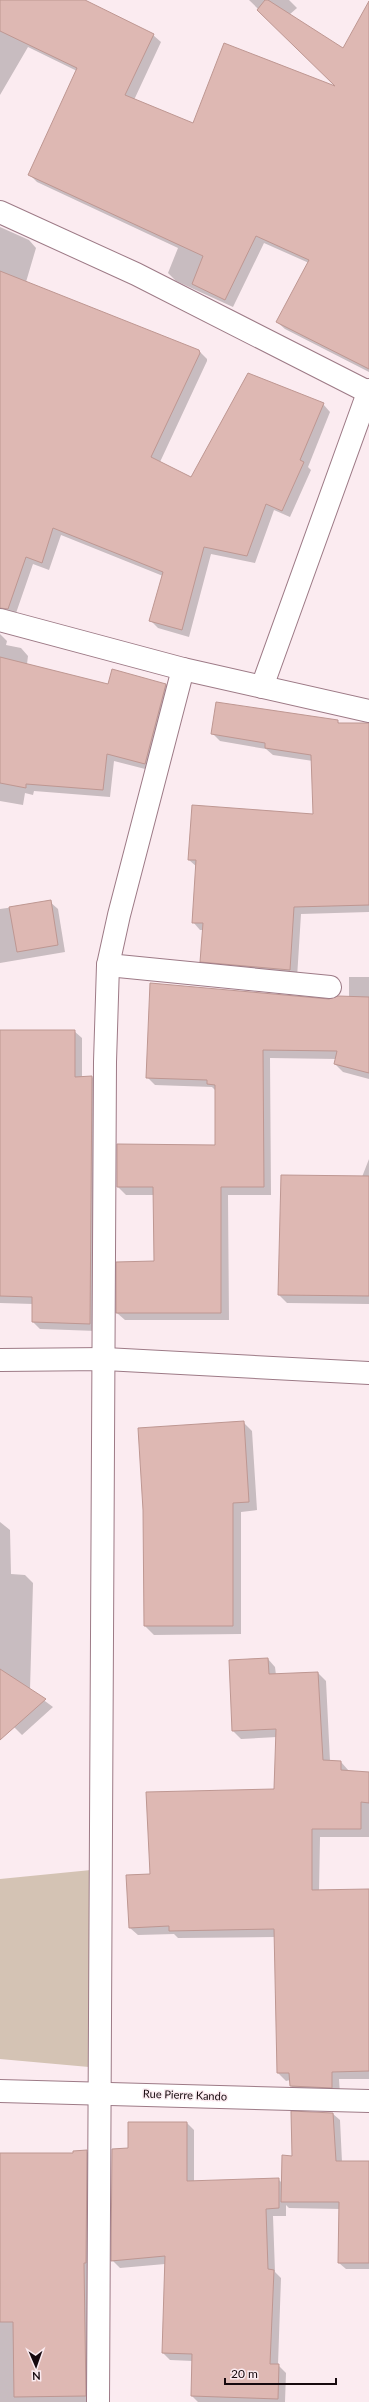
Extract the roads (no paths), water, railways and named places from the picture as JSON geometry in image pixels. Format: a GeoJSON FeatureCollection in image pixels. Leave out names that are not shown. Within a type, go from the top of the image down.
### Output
{"type":"FeatureCollection","features":[{"type":"Feature","properties":{"kind":"street"},"geometry":{"type":"LineString","coordinates":[[0,212],[136,274],[369,391],[262,687]]}},
{"type":"Feature","properties":{"kind":"street"},"geometry":{"type":"LineString","coordinates":[[0,620],[183,669],[369,711]]}},
{"type":"Feature","properties":{"kind":"street"},"geometry":{"type":"LineString","coordinates":[[98,2402],[98,2093],[105,1359],[105,1062],[108,965],[119,915],[183,669]]}},
{"type":"Feature","properties":{"kind":"street"},"geometry":{"type":"LineString","coordinates":[[108,965],[330,987]]}},
{"type":"Feature","properties":{"kind":"street"},"geometry":{"type":"LineString","coordinates":[[0,1360],[105,1359],[369,1373]]}},
{"type":"Feature","properties":{"kind":"street","name":"Rue Pierre Kando"},"geometry":{"type":"LineString","coordinates":[[0,2091],[369,2101]]}}]}
